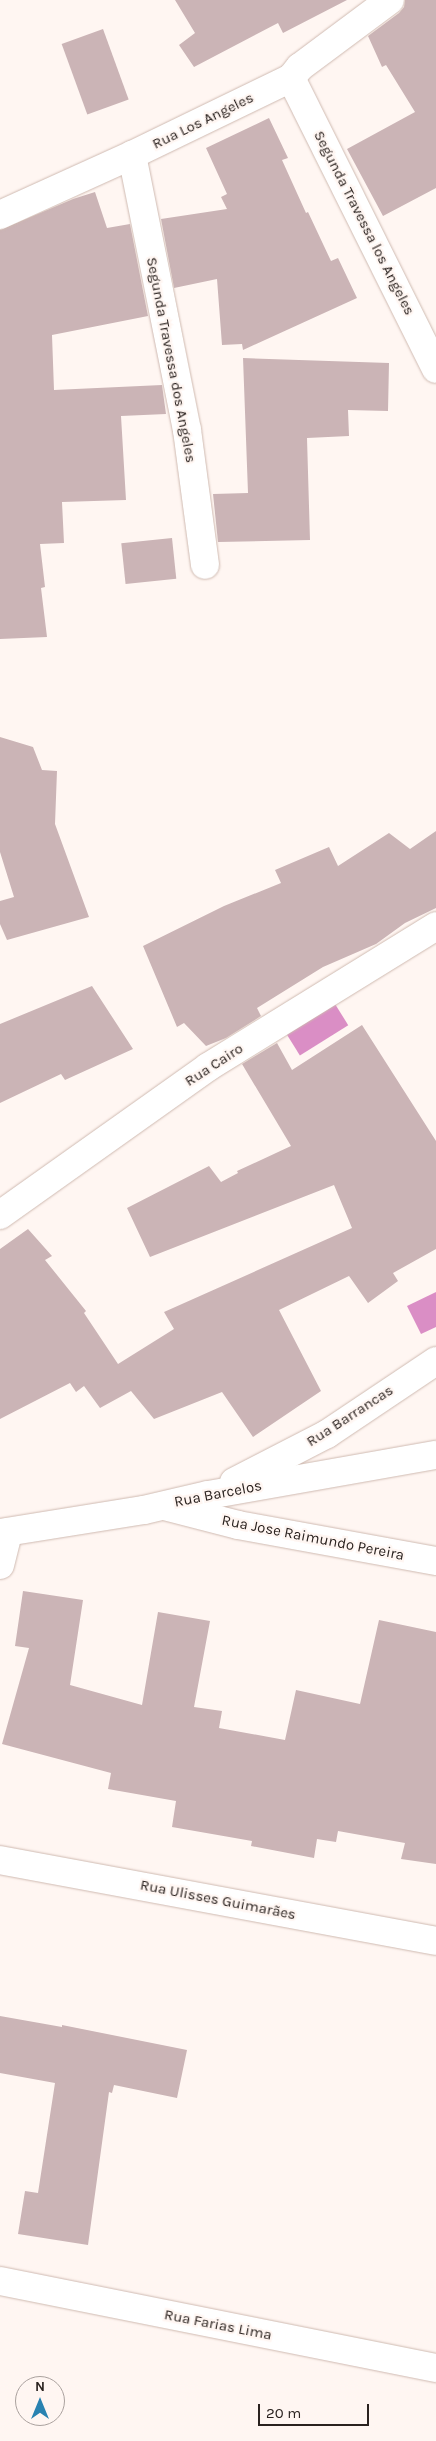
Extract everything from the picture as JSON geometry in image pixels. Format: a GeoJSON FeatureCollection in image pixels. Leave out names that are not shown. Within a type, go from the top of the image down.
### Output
{"type":"FeatureCollection","features":[{"type":"Feature","properties":{"kind":"street","name":"Rua Los Angeles"},"geometry":{"type":"LineString","coordinates":[[0,215],[132,156],[291,78],[300,67],[390,0]]}},
{"type":"Feature","properties":{"kind":"street","name":"Segunda Travessa los Angeles"},"geometry":{"type":"LineString","coordinates":[[291,78],[436,369]]}},
{"type":"Feature","properties":{"kind":"street","name":"Segunda Travessa dos Angeles"},"geometry":{"type":"LineString","coordinates":[[132,156],[187,430],[204,565]]}},
{"type":"Feature","properties":{"kind":"street","name":"Rua Cairo"},"geometry":{"type":"LineString","coordinates":[[0,1215],[208,1067],[436,926]]}},
{"type":"Feature","properties":{"kind":"street","name":"Rua Barrancas"},"geometry":{"type":"LineString","coordinates":[[208,1496],[327,1434],[436,1361]]}},
{"type":"Feature","properties":{"kind":"street","name":"Rua Barcelos"},"geometry":{"type":"LineString","coordinates":[[4,1532],[436,1455]]}},
{"type":"Feature","properties":{"kind":"street","name":"Rua Jose Raimundo Pereira"},"geometry":{"type":"LineString","coordinates":[[162,1505],[273,1532],[436,1561]]}},
{"type":"Feature","properties":{"kind":"street"},"geometry":{"type":"LineString","coordinates":[[0,1565],[4,1532]]}},
{"type":"Feature","properties":{"kind":"street","name":"Rua Ulisses Guimarães"},"geometry":{"type":"LineString","coordinates":[[0,1860],[436,1941]]}},
{"type":"Feature","properties":{"kind":"street","name":"Rua Farias Lima"},"geometry":{"type":"LineString","coordinates":[[0,2281],[436,2368]]}},
{"type":"Feature","properties":{"kind":"shaded area"},"geometry":{"type":"Polygon","coordinates":[[[335,1004],[348,1025],[300,1055],[287,1034],[335,1004]]]}},
{"type":"Feature","properties":{"kind":"shaded area"},"geometry":{"type":"Polygon","coordinates":[[[436,1292],[436,1327],[421,1334],[407,1306],[436,1292]]]}},
{"type":"Feature","properties":{"kind":"building"},"geometry":{"type":"Polygon","coordinates":[[[175,0],[347,0],[283,33],[278,23],[194,67],[179,45],[195,33],[175,0]]]}},
{"type":"Feature","properties":{"kind":"building"},"geometry":{"type":"Polygon","coordinates":[[[405,0],[436,0],[436,188],[383,216],[347,149],[415,112],[386,65],[382,67],[368,36],[399,13],[404,7],[405,0]]]}},
{"type":"Feature","properties":{"kind":"building"},"geometry":{"type":"Polygon","coordinates":[[[103,29],[129,99],[87,115],[62,44],[103,29]]]}},
{"type":"Feature","properties":{"kind":"building"},"geometry":{"type":"Polygon","coordinates":[[[269,118],[288,158],[282,160],[306,213],[308,212],[331,261],[338,258],[357,298],[243,350],[242,344],[222,345],[217,279],[174,288],[161,219],[227,209],[221,197],[227,194],[206,148],[269,118]]]}},
{"type":"Feature","properties":{"kind":"building"},"geometry":{"type":"Polygon","coordinates":[[[95,192],[107,228],[130,224],[148,316],[52,335],[54,390],[162,385],[166,414],[121,416],[126,500],[62,502],[64,543],[40,544],[45,587],[41,588],[47,637],[0,639],[0,230],[73,199],[95,192]]]}},
{"type":"Feature","properties":{"kind":"building"},"geometry":{"type":"Polygon","coordinates":[[[243,358],[389,363],[388,411],[348,410],[349,436],[307,438],[310,540],[218,542],[213,494],[248,493],[243,358]]]}},
{"type":"Feature","properties":{"kind":"building"},"geometry":{"type":"Polygon","coordinates":[[[172,538],[176,579],[126,584],[121,543],[172,538]]]}},
{"type":"Feature","properties":{"kind":"building"},"geometry":{"type":"Polygon","coordinates":[[[0,737],[33,747],[42,770],[57,771],[55,824],[89,917],[7,940],[0,924],[0,901],[14,897],[0,852],[0,737]]]}},
{"type":"Feature","properties":{"kind":"building"},"geometry":{"type":"Polygon","coordinates":[[[436,831],[436,908],[405,923],[376,944],[323,967],[257,1008],[261,1016],[226,1038],[206,1046],[184,1023],[177,1027],[143,946],[224,906],[281,883],[275,870],[329,847],[338,866],[389,833],[410,849],[436,831]]]}},
{"type":"Feature","properties":{"kind":"building"},"geometry":{"type":"Polygon","coordinates":[[[92,986],[133,1049],[65,1080],[61,1074],[0,1103],[0,1024],[92,986]]]}},
{"type":"Feature","properties":{"kind":"building"},"geometry":{"type":"Polygon","coordinates":[[[362,1025],[436,1141],[436,1249],[393,1273],[398,1281],[368,1303],[349,1276],[279,1310],[321,1391],[253,1437],[222,1392],[154,1419],[131,1391],[100,1408],[84,1386],[76,1392],[70,1383],[0,1419],[0,1249],[28,1229],[52,1256],[45,1260],[86,1311],[84,1313],[118,1364],[174,1329],[164,1312],[352,1228],[334,1185],[150,1257],[127,1208],[209,1166],[221,1182],[238,1173],[237,1171],[291,1146],[242,1064],[277,1043],[292,1070],[362,1025]]]}},
{"type":"Feature","properties":{"kind":"building"},"geometry":{"type":"Polygon","coordinates":[[[23,1591],[83,1600],[70,1685],[142,1705],[158,1612],[210,1621],[194,1707],[222,1711],[219,1728],[285,1740],[296,1690],[360,1704],[379,1620],[436,1632],[436,1864],[401,1859],[405,1843],[338,1831],[336,1842],[317,1839],[314,1858],[251,1846],[252,1841],[172,1827],[176,1801],[108,1789],[111,1773],[2,1744],[29,1648],[15,1646],[23,1591]]]}},
{"type":"Feature","properties":{"kind":"building"},"geometry":{"type":"Polygon","coordinates":[[[0,2016],[62,2027],[62,2025],[187,2050],[177,2098],[114,2085],[112,2093],[109,2092],[88,2245],[18,2234],[25,2191],[38,2193],[55,2083],[0,2073],[0,2016]]]}}]}
